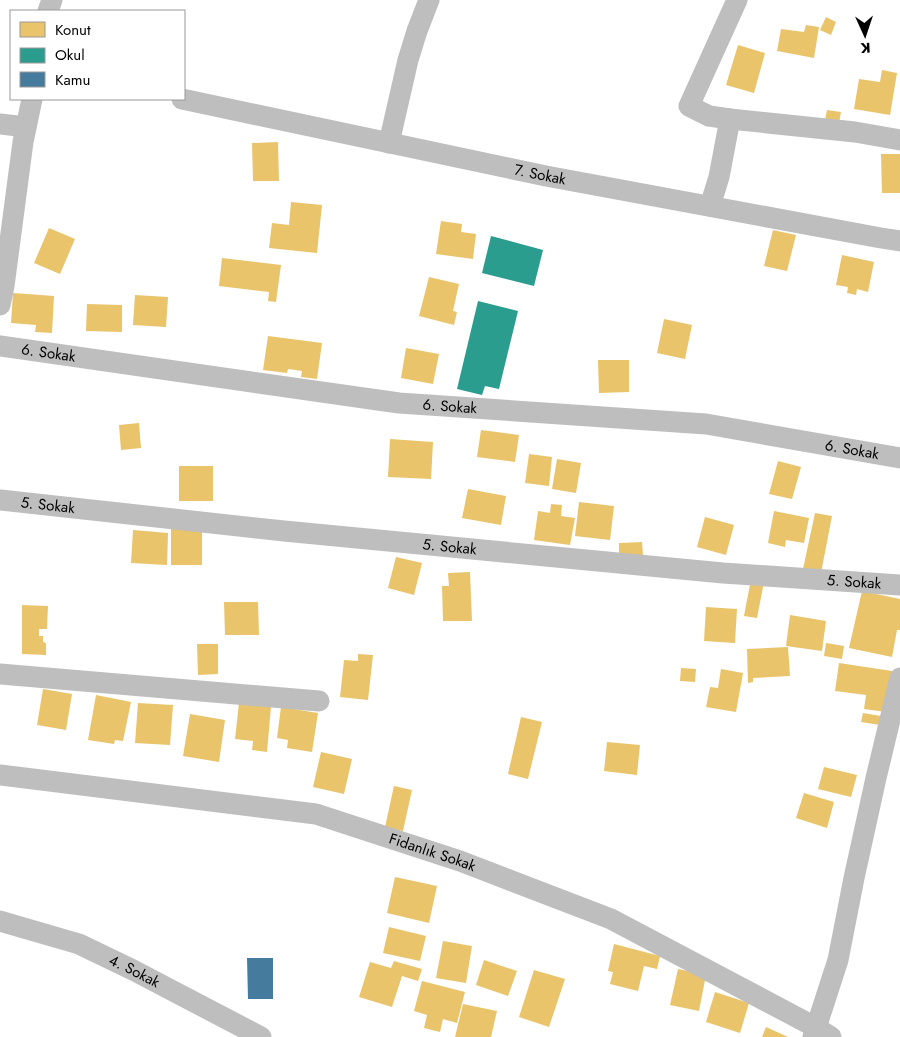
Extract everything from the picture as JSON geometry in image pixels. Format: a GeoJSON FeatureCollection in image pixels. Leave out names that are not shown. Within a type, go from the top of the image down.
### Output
{"type":"FeatureCollection","features":[{"type":"Feature","properties":{"kind":"street"},"geometry":{"type":"LineString","coordinates":[[389,143],[408,60],[429,0]]}},
{"type":"Feature","properties":{"kind":"street"},"geometry":{"type":"LineString","coordinates":[[737,0],[689,106],[709,116],[855,132],[900,140]]}},
{"type":"Feature","properties":{"kind":"street"},"geometry":{"type":"LineString","coordinates":[[0,306],[26,127],[32,100]]}},
{"type":"Feature","properties":{"kind":"street","name":"7. Sokak"},"geometry":{"type":"LineString","coordinates":[[185,100],[546,176],[900,240]]}},
{"type":"Feature","properties":{"kind":"street"},"geometry":{"type":"LineString","coordinates":[[710,206],[719,177],[730,118]]}},
{"type":"Feature","properties":{"kind":"street"},"geometry":{"type":"LineString","coordinates":[[0,124],[26,127]]}},
{"type":"Feature","properties":{"kind":"street","name":"6. Sokak"},"geometry":{"type":"LineString","coordinates":[[0,346],[399,403],[706,424],[900,458]]}},
{"type":"Feature","properties":{"kind":"street","name":"5. Sokak"},"geometry":{"type":"LineString","coordinates":[[0,500],[293,532],[703,571],[900,585]]}},
{"type":"Feature","properties":{"kind":"street"},"geometry":{"type":"LineString","coordinates":[[0,674],[318,701]]}},
{"type":"Feature","properties":{"kind":"street"},"geometry":{"type":"LineString","coordinates":[[820,1034],[900,678]]}},
{"type":"Feature","properties":{"kind":"street","name":"Fidanlık Sokak"},"geometry":{"type":"LineString","coordinates":[[0,774],[316,814],[460,861],[611,919],[820,1034]]}},
{"type":"Feature","properties":{"kind":"street","name":"4. Sokak"},"geometry":{"type":"LineString","coordinates":[[0,921],[79,944],[261,1037]]}},
{"type":"Feature","properties":{"kind":"building: Konut"},"geometry":{"type":"Polygon","coordinates":[[[826,17],[836,22],[831,35],[820,30],[826,17]]]}},
{"type":"Feature","properties":{"kind":"building: Konut"},"geometry":{"type":"Polygon","coordinates":[[[806,25],[819,27],[814,58],[777,51],[781,29],[804,32],[806,25]]]}},
{"type":"Feature","properties":{"kind":"building: Konut"},"geometry":{"type":"Polygon","coordinates":[[[738,45],[765,53],[754,93],[726,85],[738,45]]]}},
{"type":"Feature","properties":{"kind":"building: Konut"},"geometry":{"type":"Polygon","coordinates":[[[882,70],[897,73],[890,115],[854,109],[859,79],[880,82],[882,70]]]}},
{"type":"Feature","properties":{"kind":"building: Konut"},"geometry":{"type":"Polygon","coordinates":[[[827,110],[841,112],[839,123],[825,120],[827,110]]]}},
{"type":"Feature","properties":{"kind":"building: Konut"},"geometry":{"type":"Polygon","coordinates":[[[278,142],[279,181],[253,181],[252,143],[278,142]]]}},
{"type":"Feature","properties":{"kind":"building: Konut"},"geometry":{"type":"Polygon","coordinates":[[[881,154],[900,154],[900,193],[882,193],[881,154]]]}},
{"type":"Feature","properties":{"kind":"building: Konut"},"geometry":{"type":"Polygon","coordinates":[[[291,202],[322,205],[317,253],[269,248],[272,223],[289,225],[291,202]]]}},
{"type":"Feature","properties":{"kind":"building: Konut"},"geometry":{"type":"Polygon","coordinates":[[[441,221],[462,224],[461,232],[476,234],[473,259],[436,254],[441,221]]]}},
{"type":"Feature","properties":{"kind":"building: Konut"},"geometry":{"type":"Polygon","coordinates":[[[49,228],[75,239],[60,274],[34,263],[49,228]]]}},
{"type":"Feature","properties":{"kind":"building: Konut"},"geometry":{"type":"Polygon","coordinates":[[[773,230],[796,235],[787,271],[764,266],[773,230]]]}},
{"type":"Feature","properties":{"kind":"building: Konut"},"geometry":{"type":"Polygon","coordinates":[[[842,255],[874,262],[868,292],[857,289],[856,295],[847,293],[848,287],[836,285],[842,255]]]}},
{"type":"Feature","properties":{"kind":"building: Konut"},"geometry":{"type":"Polygon","coordinates":[[[222,258],[281,265],[276,302],[268,301],[269,292],[219,286],[222,258]]]}},
{"type":"Feature","properties":{"kind":"building: Konut"},"geometry":{"type":"Polygon","coordinates":[[[429,277],[459,284],[453,311],[457,312],[454,325],[419,316],[429,277]]]}},
{"type":"Feature","properties":{"kind":"building: Konut"},"geometry":{"type":"Polygon","coordinates":[[[13,293],[54,296],[52,333],[35,332],[36,325],[11,323],[13,293]]]}},
{"type":"Feature","properties":{"kind":"building: Konut"},"geometry":{"type":"Polygon","coordinates":[[[135,295],[168,297],[166,327],[133,325],[135,295]]]}},
{"type":"Feature","properties":{"kind":"building: Konut"},"geometry":{"type":"Polygon","coordinates":[[[87,304],[122,305],[122,332],[86,331],[87,304]]]}},
{"type":"Feature","properties":{"kind":"building: Konut"},"geometry":{"type":"Polygon","coordinates":[[[664,319],[692,325],[685,359],[657,353],[664,319]]]}},
{"type":"Feature","properties":{"kind":"building: Konut"},"geometry":{"type":"Polygon","coordinates":[[[268,336],[322,343],[317,379],[301,377],[302,371],[288,369],[287,373],[263,370],[268,336]]]}},
{"type":"Feature","properties":{"kind":"building: Konut"},"geometry":{"type":"Polygon","coordinates":[[[406,348],[439,354],[433,384],[401,378],[406,348]]]}},
{"type":"Feature","properties":{"kind":"building: Konut"},"geometry":{"type":"Polygon","coordinates":[[[598,360],[629,360],[629,392],[599,393],[598,360]]]}},
{"type":"Feature","properties":{"kind":"building: Konut"},"geometry":{"type":"Polygon","coordinates":[[[139,423],[141,448],[121,450],[119,425],[139,423]]]}},
{"type":"Feature","properties":{"kind":"building: Konut"},"geometry":{"type":"Polygon","coordinates":[[[481,430],[519,435],[515,462],[477,457],[481,430]]]}},
{"type":"Feature","properties":{"kind":"building: Konut"},"geometry":{"type":"Polygon","coordinates":[[[390,439],[433,442],[431,479],[388,477],[390,439]]]}},
{"type":"Feature","properties":{"kind":"building: Konut"},"geometry":{"type":"Polygon","coordinates":[[[529,454],[552,457],[549,486],[525,483],[529,454]]]}},
{"type":"Feature","properties":{"kind":"building: Konut"},"geometry":{"type":"Polygon","coordinates":[[[557,459],[581,463],[576,493],[552,489],[557,459]]]}},
{"type":"Feature","properties":{"kind":"building: Konut"},"geometry":{"type":"Polygon","coordinates":[[[778,461],[801,467],[792,499],[769,494],[778,461]]]}},
{"type":"Feature","properties":{"kind":"building: Konut"},"geometry":{"type":"Polygon","coordinates":[[[179,466],[213,466],[213,501],[179,501],[179,466]]]}},
{"type":"Feature","properties":{"kind":"building: Konut"},"geometry":{"type":"Polygon","coordinates":[[[468,489],[506,496],[501,525],[462,518],[468,489]]]}},
{"type":"Feature","properties":{"kind":"building: Konut"},"geometry":{"type":"Polygon","coordinates":[[[579,502],[614,506],[610,540],[575,536],[579,502]]]}},
{"type":"Feature","properties":{"kind":"building: Konut"},"geometry":{"type":"Polygon","coordinates":[[[551,504],[562,505],[561,516],[575,518],[570,545],[534,540],[538,511],[550,513],[551,504]]]}},
{"type":"Feature","properties":{"kind":"building: Konut"},"geometry":{"type":"Polygon","coordinates":[[[774,511],[809,518],[804,543],[786,540],[785,547],[768,543],[774,511]]]}},
{"type":"Feature","properties":{"kind":"building: Konut"},"geometry":{"type":"Polygon","coordinates":[[[815,513],[832,516],[821,573],[803,569],[815,513]]]}},
{"type":"Feature","properties":{"kind":"building: Konut"},"geometry":{"type":"Polygon","coordinates":[[[705,517],[734,525],[726,555],[697,547],[705,517]]]}},
{"type":"Feature","properties":{"kind":"building: Konut"},"geometry":{"type":"Polygon","coordinates":[[[171,529],[202,529],[202,565],[171,565],[171,529]]]}},
{"type":"Feature","properties":{"kind":"building: Konut"},"geometry":{"type":"Polygon","coordinates":[[[133,530],[168,533],[167,565],[131,563],[133,530]]]}},
{"type":"Feature","properties":{"kind":"building: Konut"},"geometry":{"type":"Polygon","coordinates":[[[642,542],[643,555],[619,556],[619,543],[642,542]]]}},
{"type":"Feature","properties":{"kind":"building: Konut"},"geometry":{"type":"Polygon","coordinates":[[[396,557],[422,563],[414,595],[388,588],[396,557]]]}},
{"type":"Feature","properties":{"kind":"building: Konut"},"geometry":{"type":"Polygon","coordinates":[[[470,572],[472,621],[443,621],[442,586],[449,586],[448,573],[470,572]]]}},
{"type":"Feature","properties":{"kind":"building: Konut"},"geometry":{"type":"Polygon","coordinates":[[[751,579],[764,582],[757,618],[744,616],[751,579]]]}},
{"type":"Feature","properties":{"kind":"building: Konut"},"geometry":{"type":"Polygon","coordinates":[[[862,591],[900,599],[900,630],[897,630],[892,657],[849,648],[862,591]]]}},
{"type":"Feature","properties":{"kind":"building: Konut"},"geometry":{"type":"Polygon","coordinates":[[[224,602],[258,602],[259,635],[225,635],[224,602]]]}},
{"type":"Feature","properties":{"kind":"building: Konut"},"geometry":{"type":"Polygon","coordinates":[[[22,605],[48,606],[47,629],[39,629],[39,636],[43,636],[43,642],[46,643],[46,655],[22,654],[22,605]]]}},
{"type":"Feature","properties":{"kind":"building: Konut"},"geometry":{"type":"Polygon","coordinates":[[[706,607],[737,609],[735,643],[704,641],[706,607]]]}},
{"type":"Feature","properties":{"kind":"building: Konut"},"geometry":{"type":"Polygon","coordinates":[[[790,615],[826,621],[822,651],[786,646],[790,615]]]}},
{"type":"Feature","properties":{"kind":"building: Konut"},"geometry":{"type":"Polygon","coordinates":[[[826,643],[844,646],[842,659],[824,656],[826,643]]]}},
{"type":"Feature","properties":{"kind":"building: Konut"},"geometry":{"type":"Polygon","coordinates":[[[197,644],[218,644],[218,674],[198,675],[197,644]]]}},
{"type":"Feature","properties":{"kind":"building: Konut"},"geometry":{"type":"Polygon","coordinates":[[[788,647],[790,676],[753,678],[753,682],[748,683],[747,649],[788,647]]]}},
{"type":"Feature","properties":{"kind":"building: Konut"},"geometry":{"type":"Polygon","coordinates":[[[358,654],[373,655],[368,700],[340,697],[344,660],[358,661],[358,654]]]}},
{"type":"Feature","properties":{"kind":"building: Konut"},"geometry":{"type":"Polygon","coordinates":[[[839,663],[892,671],[886,712],[864,709],[866,695],[835,691],[839,663]]]}},
{"type":"Feature","properties":{"kind":"building: Konut"},"geometry":{"type":"Polygon","coordinates":[[[681,668],[696,669],[695,682],[680,681],[681,668]]]}},
{"type":"Feature","properties":{"kind":"building: Konut"},"geometry":{"type":"Polygon","coordinates":[[[721,669],[743,673],[736,712],[706,707],[710,687],[718,688],[721,669]]]}},
{"type":"Feature","properties":{"kind":"building: Konut"},"geometry":{"type":"Polygon","coordinates":[[[43,689],[72,694],[66,730],[37,725],[43,689]]]}},
{"type":"Feature","properties":{"kind":"building: Konut"},"geometry":{"type":"Polygon","coordinates":[[[96,695],[131,702],[123,741],[115,740],[114,744],[88,740],[96,695]]]}},
{"type":"Feature","properties":{"kind":"building: Konut"},"geometry":{"type":"Polygon","coordinates":[[[138,703],[173,705],[170,745],[135,743],[138,703]]]}},
{"type":"Feature","properties":{"kind":"building: Konut"},"geometry":{"type":"Polygon","coordinates":[[[239,703],[271,707],[267,752],[252,750],[253,741],[235,739],[239,703]]]}},
{"type":"Feature","properties":{"kind":"building: Konut"},"geometry":{"type":"Polygon","coordinates":[[[281,707],[318,713],[312,752],[287,748],[288,740],[277,738],[281,707]]]}},
{"type":"Feature","properties":{"kind":"building: Konut"},"geometry":{"type":"Polygon","coordinates":[[[863,713],[881,716],[880,725],[861,722],[863,713]]]}},
{"type":"Feature","properties":{"kind":"building: Konut"},"geometry":{"type":"Polygon","coordinates":[[[190,714],[225,720],[219,762],[183,756],[190,714]]]}},
{"type":"Feature","properties":{"kind":"building: Konut"},"geometry":{"type":"Polygon","coordinates":[[[521,717],[542,722],[528,779],[508,774],[521,717]]]}},
{"type":"Feature","properties":{"kind":"building: Konut"},"geometry":{"type":"Polygon","coordinates":[[[607,742],[640,745],[637,775],[604,771],[607,742]]]}},
{"type":"Feature","properties":{"kind":"building: Konut"},"geometry":{"type":"Polygon","coordinates":[[[321,752],[352,759],[344,794],[313,787],[321,752]]]}},
{"type":"Feature","properties":{"kind":"building: Konut"},"geometry":{"type":"Polygon","coordinates":[[[824,767],[857,775],[851,797],[818,789],[824,767]]]}},
{"type":"Feature","properties":{"kind":"building: Konut"},"geometry":{"type":"Polygon","coordinates":[[[394,786],[412,790],[403,831],[385,827],[394,786]]]}},
{"type":"Feature","properties":{"kind":"building: Konut"},"geometry":{"type":"Polygon","coordinates":[[[804,793],[834,802],[827,828],[796,818],[804,793]]]}},
{"type":"Feature","properties":{"kind":"building: Konut"},"geometry":{"type":"Polygon","coordinates":[[[395,877],[437,886],[429,923],[387,913],[395,877]]]}},
{"type":"Feature","properties":{"kind":"building: Konut"},"geometry":{"type":"Polygon","coordinates":[[[389,927],[426,936],[420,961],[383,953],[389,927]]]}},
{"type":"Feature","properties":{"kind":"building: Konut"},"geometry":{"type":"Polygon","coordinates":[[[443,941],[472,946],[466,983],[436,978],[443,941]]]}},
{"type":"Feature","properties":{"kind":"building: Konut"},"geometry":{"type":"Polygon","coordinates":[[[614,944],[660,956],[657,969],[644,966],[638,991],[610,984],[613,972],[608,971],[614,944]]]}},
{"type":"Feature","properties":{"kind":"building: Konut"},"geometry":{"type":"Polygon","coordinates":[[[484,960],[517,971],[508,996],[476,985],[484,960]]]}},
{"type":"Feature","properties":{"kind":"building: Konut"},"geometry":{"type":"Polygon","coordinates":[[[394,961],[422,969],[418,981],[402,976],[392,1007],[359,997],[370,962],[391,968],[394,961]]]}},
{"type":"Feature","properties":{"kind":"building: Konut"},"geometry":{"type":"Polygon","coordinates":[[[678,969],[706,975],[699,1011],[670,1005],[678,969]]]}},
{"type":"Feature","properties":{"kind":"building: Konut"},"geometry":{"type":"Polygon","coordinates":[[[534,970],[565,979],[549,1027],[519,1017],[534,970]]]}},
{"type":"Feature","properties":{"kind":"building: Konut"},"geometry":{"type":"Polygon","coordinates":[[[422,981],[465,992],[457,1023],[443,1019],[440,1032],[424,1028],[427,1015],[414,1011],[422,981]]]}},
{"type":"Feature","properties":{"kind":"building: Konut"},"geometry":{"type":"Polygon","coordinates":[[[715,992],[749,1003],[740,1033],[706,1022],[715,992]]]}},
{"type":"Feature","properties":{"kind":"building: Konut"},"geometry":{"type":"Polygon","coordinates":[[[463,1004],[497,1011],[491,1037],[455,1037],[463,1004]]]}},
{"type":"Feature","properties":{"kind":"building: Konut"},"geometry":{"type":"Polygon","coordinates":[[[766,1027],[788,1037],[762,1037],[766,1027]]]}},
{"type":"Feature","properties":{"kind":"building: Okul"},"geometry":{"type":"Polygon","coordinates":[[[491,236],[543,250],[534,286],[482,273],[491,236]]]}},
{"type":"Feature","properties":{"kind":"building: Okul"},"geometry":{"type":"Polygon","coordinates":[[[478,301],[518,311],[499,389],[485,386],[482,395],[457,389],[478,301]]]}},
{"type":"Feature","properties":{"kind":"building: Kamu"},"geometry":{"type":"Polygon","coordinates":[[[247,958],[273,958],[273,999],[248,999],[247,958]]]}}]}
